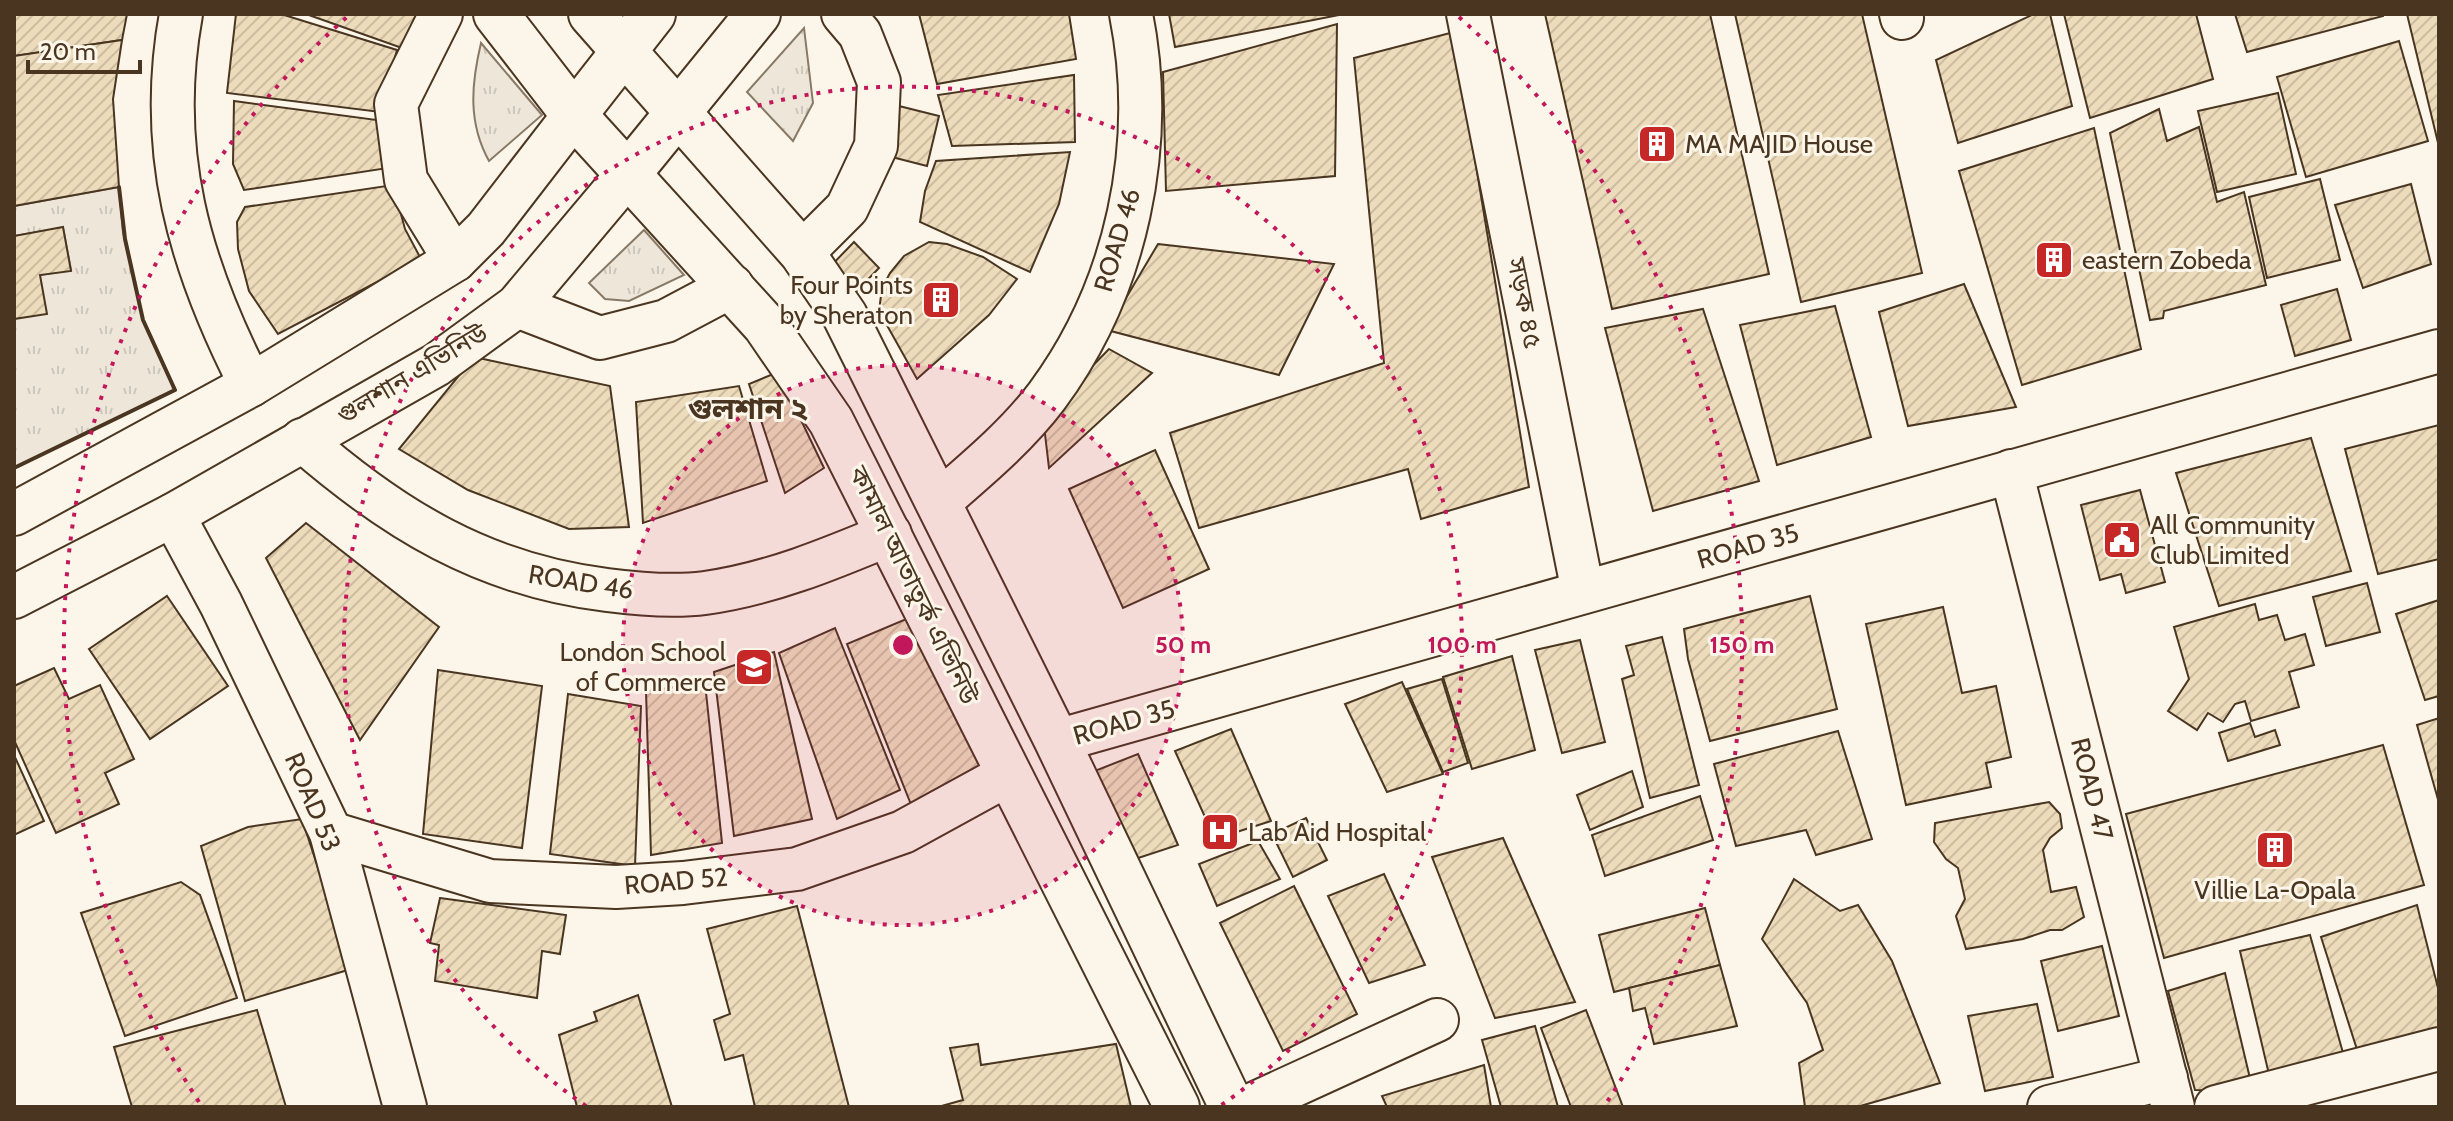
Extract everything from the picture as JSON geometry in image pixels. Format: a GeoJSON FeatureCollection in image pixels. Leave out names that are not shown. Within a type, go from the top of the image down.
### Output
{"type":"FeatureCollection","features":[{"type":"Feature","properties":{"kind":"main road","name":"কামাল আতাতুর্ক এভিনিউ"},"geometry":{"type":"LineString","coordinates":[[496,14],[574,115],[732,286],[796,366],[831,421],[1177,1107]]}},
{"type":"Feature","properties":{"kind":"main road"},"geometry":{"type":"LineString","coordinates":[[591,14],[802,253],[845,316],[1057,741],[1232,1107]]}},
{"type":"Feature","properties":{"kind":"main road"},"geometry":{"type":"LineString","coordinates":[[574,115],[653,14]]}},
{"type":"Feature","properties":{"kind":"main road","name":"গুলশান এভিনিউ"},"geometry":{"type":"LineString","coordinates":[[628,174],[758,14]]}},
{"type":"Feature","properties":{"kind":"street"},"geometry":{"type":"LineString","coordinates":[[181,14],[170,110],[178,179],[192,248],[216,316],[251,385]]}},
{"type":"Feature","properties":{"kind":"street"},"geometry":{"type":"LineString","coordinates":[[441,14],[396,104],[406,180],[455,260]]}},
{"type":"Feature","properties":{"kind":"street"},"geometry":{"type":"LineString","coordinates":[[802,253],[847,208],[876,146],[879,82],[860,34],[843,14]]}},
{"type":"Feature","properties":{"kind":"street","name":"ROAD 46"},"geometry":{"type":"LineString","coordinates":[[938,503],[994,454],[1047,396],[1086,332],[1117,261],[1135,187],[1142,111],[1131,14]]}},
{"type":"Feature","properties":{"kind":"street","name":"সড়ক ৪৫"},"geometry":{"type":"LineString","coordinates":[[1468,14],[1583,592]]}},
{"type":"Feature","properties":{"kind":"street"},"geometry":{"type":"LineString","coordinates":[[14,514],[251,385],[455,260],[486,229],[574,115]]}},
{"type":"Feature","properties":{"kind":"street","name":"গুলশান এভিনিউ"},"geometry":{"type":"LineString","coordinates":[[14,597],[173,515],[436,365],[517,306],[628,174]]}},
{"type":"Feature","properties":{"kind":"street"},"geometry":{"type":"LineString","coordinates":[[517,306],[600,338],[666,321],[732,286]]}},
{"type":"Feature","properties":{"kind":"street","name":"ROAD 35"},"geometry":{"type":"LineString","coordinates":[[1057,741],[2439,351]]}},
{"type":"Feature","properties":{"kind":"street","name":"ROAD 46"},"geometry":{"type":"LineString","coordinates":[[302,440],[385,507],[443,542],[501,567],[567,585],[632,593],[702,593],[765,581],[890,534]]}},
{"type":"Feature","properties":{"kind":"street","name":"ROAD 47"},"geometry":{"type":"LineString","coordinates":[[2011,471],[2170,1092]]}},
{"type":"Feature","properties":{"kind":"street","name":"ROAD 53"},"geometry":{"type":"LineString","coordinates":[[173,515],[221,604],[331,833],[405,1107]]}},
{"type":"Feature","properties":{"kind":"street","name":"ROAD 52"},"geometry":{"type":"LineString","coordinates":[[331,833],[490,881],[616,887],[683,883],[797,869],[903,832],[1007,775]]}},
{"type":"Feature","properties":{"kind":"street"},"geometry":{"type":"LineString","coordinates":[[1247,1107],[1437,1020]]}},
{"type":"Feature","properties":{"kind":"street"},"geometry":{"type":"LineString","coordinates":[[2216,1107],[2439,1049]]}},
{"type":"Feature","properties":{"kind":"street"},"geometry":{"type":"LineString","coordinates":[[2049,1107],[2170,1092]]}},
{"type":"Feature","properties":{"kind":"green space"},"geometry":{"type":"Polygon","coordinates":[[[804,28],[813,103],[793,141],[747,92],[804,28]]]}},
{"type":"Feature","properties":{"kind":"green space"},"geometry":{"type":"Polygon","coordinates":[[[481,43],[542,115],[489,161],[477,132],[473,104],[481,43]]]}},
{"type":"Feature","properties":{"kind":"green space"},"geometry":{"type":"Polygon","coordinates":[[[119,187],[123,232],[143,320],[175,390],[14,468],[14,319],[40,275],[71,270],[63,228],[14,236],[14,206],[119,187]]]}},
{"type":"Feature","properties":{"kind":"green space"},"geometry":{"type":"Polygon","coordinates":[[[644,230],[684,275],[629,301],[605,299],[589,283],[644,230]]]}},
{"type":"Feature","properties":{"kind":"building"},"geometry":{"type":"Polygon","coordinates":[[[14,14],[127,14],[122,40],[14,56],[14,14]]]}},
{"type":"Feature","properties":{"kind":"building"},"geometry":{"type":"Polygon","coordinates":[[[236,14],[281,14],[397,50],[380,112],[227,93],[236,14]]]}},
{"type":"Feature","properties":{"kind":"building"},"geometry":{"type":"Polygon","coordinates":[[[306,14],[432,14],[416,53],[306,14]]]}},
{"type":"Feature","properties":{"kind":"building"},"geometry":{"type":"Polygon","coordinates":[[[919,14],[1069,14],[1076,59],[937,84],[919,14]]]}},
{"type":"Feature","properties":{"kind":"building"},"geometry":{"type":"Polygon","coordinates":[[[1169,14],[1344,14],[1175,47],[1169,14]]]}},
{"type":"Feature","properties":{"kind":"building","name":"MA MAJID House"},"geometry":{"type":"Polygon","coordinates":[[[1545,14],[1710,14],[1769,274],[1612,309],[1545,14]]]}},
{"type":"Feature","properties":{"kind":"building"},"geometry":{"type":"Polygon","coordinates":[[[1735,14],[1862,14],[1922,273],[1801,302],[1735,14]]]}},
{"type":"Feature","properties":{"kind":"building"},"geometry":{"type":"Polygon","coordinates":[[[2034,14],[2050,14],[2072,106],[1958,143],[1936,60],[2034,14]]]}},
{"type":"Feature","properties":{"kind":"building"},"geometry":{"type":"Polygon","coordinates":[[[2064,14],[2196,14],[2213,79],[2090,118],[2064,14]]]}},
{"type":"Feature","properties":{"kind":"building"},"geometry":{"type":"Polygon","coordinates":[[[2235,14],[2383,14],[2383,16],[2247,52],[2235,14]]]}},
{"type":"Feature","properties":{"kind":"building"},"geometry":{"type":"Polygon","coordinates":[[[2407,14],[2439,14],[2439,147],[2407,14]]]}},
{"type":"Feature","properties":{"kind":"building"},"geometry":{"type":"Polygon","coordinates":[[[1337,24],[1335,176],[1166,191],[1163,72],[1337,24]]]}},
{"type":"Feature","properties":{"kind":"building"},"geometry":{"type":"Polygon","coordinates":[[[1454,32],[1529,487],[1421,519],[1408,469],[1199,528],[1170,433],[1384,363],[1354,58],[1454,32]]]}},
{"type":"Feature","properties":{"kind":"building"},"geometry":{"type":"Polygon","coordinates":[[[122,40],[113,99],[119,187],[14,206],[14,56],[122,40]]]}},
{"type":"Feature","properties":{"kind":"building"},"geometry":{"type":"Polygon","coordinates":[[[2399,41],[2428,141],[2306,177],[2277,77],[2399,41]]]}},
{"type":"Feature","properties":{"kind":"building"},"geometry":{"type":"Polygon","coordinates":[[[1074,75],[1075,142],[952,146],[938,95],[1074,75]]]}},
{"type":"Feature","properties":{"kind":"building"},"geometry":{"type":"Polygon","coordinates":[[[2278,93],[2296,174],[2217,192],[2198,111],[2278,93]]]}},
{"type":"Feature","properties":{"kind":"building"},"geometry":{"type":"Polygon","coordinates":[[[234,101],[392,122],[388,168],[244,190],[233,164],[234,101]]]}},
{"type":"Feature","properties":{"kind":"building"},"geometry":{"type":"Polygon","coordinates":[[[891,104],[939,116],[927,166],[880,154],[891,104]]]}},
{"type":"Feature","properties":{"kind":"building"},"geometry":{"type":"Polygon","coordinates":[[[2159,109],[2167,141],[2199,127],[2217,202],[2244,192],[2266,285],[2164,311],[2163,318],[2150,320],[2110,133],[2159,109]]]}},
{"type":"Feature","properties":{"kind":"building","name":"eastern Zobeda"},"geometry":{"type":"Polygon","coordinates":[[[2094,128],[2141,349],[2022,385],[1959,171],[2094,128]]]}},
{"type":"Feature","properties":{"kind":"building"},"geometry":{"type":"Polygon","coordinates":[[[1070,152],[1059,204],[1030,272],[920,222],[925,191],[936,161],[1070,152]]]}},
{"type":"Feature","properties":{"kind":"building"},"geometry":{"type":"Polygon","coordinates":[[[2320,179],[2340,260],[2267,278],[2249,197],[2320,179]]]}},
{"type":"Feature","properties":{"kind":"building"},"geometry":{"type":"Polygon","coordinates":[[[2411,184],[2431,264],[2363,288],[2335,205],[2411,184]]]}},
{"type":"Feature","properties":{"kind":"building"},"geometry":{"type":"Polygon","coordinates":[[[393,185],[405,229],[421,259],[278,334],[249,291],[238,249],[237,222],[245,207],[393,185]]]}},
{"type":"Feature","properties":{"kind":"building"},"geometry":{"type":"Polygon","coordinates":[[[63,227],[71,271],[40,275],[47,314],[14,319],[14,236],[63,227]]]}},
{"type":"Feature","properties":{"kind":"building"},"geometry":{"type":"Polygon","coordinates":[[[854,242],[879,268],[848,300],[823,274],[854,242]]]}},
{"type":"Feature","properties":{"kind":"building","name":"Four Points by Sheraton"},"geometry":{"type":"Polygon","coordinates":[[[929,242],[947,244],[983,257],[1017,279],[989,315],[917,379],[879,311],[882,288],[890,273],[904,256],[929,242]]]}},
{"type":"Feature","properties":{"kind":"building"},"geometry":{"type":"Polygon","coordinates":[[[1158,244],[1334,264],[1279,375],[1107,330],[1158,244]]]}},
{"type":"Feature","properties":{"kind":"building"},"geometry":{"type":"Polygon","coordinates":[[[1964,284],[2016,407],[1908,426],[1879,312],[1964,284]]]}},
{"type":"Feature","properties":{"kind":"building"},"geometry":{"type":"Polygon","coordinates":[[[2337,289],[2351,340],[2295,356],[2281,305],[2337,289]]]}},
{"type":"Feature","properties":{"kind":"building"},"geometry":{"type":"Polygon","coordinates":[[[1835,306],[1871,437],[1777,465],[1740,325],[1835,306]]]}},
{"type":"Feature","properties":{"kind":"building"},"geometry":{"type":"Polygon","coordinates":[[[1703,309],[1759,481],[1653,511],[1605,328],[1703,309]]]}},
{"type":"Feature","properties":{"kind":"building"},"geometry":{"type":"Polygon","coordinates":[[[1109,349],[1152,373],[1049,468],[1043,417],[1109,349]]]}},
{"type":"Feature","properties":{"kind":"building"},"geometry":{"type":"Polygon","coordinates":[[[474,357],[610,386],[629,527],[569,529],[468,490],[399,449],[474,357]]]}},
{"type":"Feature","properties":{"kind":"building"},"geometry":{"type":"Polygon","coordinates":[[[778,372],[824,468],[785,493],[749,384],[778,372]]]}},
{"type":"Feature","properties":{"kind":"building"},"geometry":{"type":"Polygon","coordinates":[[[739,386],[767,481],[643,523],[636,402],[739,386]]]}},
{"type":"Feature","properties":{"kind":"building"},"geometry":{"type":"Polygon","coordinates":[[[2439,425],[2439,559],[2378,574],[2345,449],[2439,425]]]}},
{"type":"Feature","properties":{"kind":"building"},"geometry":{"type":"Polygon","coordinates":[[[2311,438],[2351,571],[2219,606],[2176,473],[2311,438]]]}},
{"type":"Feature","properties":{"kind":"building"},"geometry":{"type":"Polygon","coordinates":[[[1155,450],[1209,569],[1123,608],[1069,489],[1155,450]]]}},
{"type":"Feature","properties":{"kind":"building","name":"All Community Club Limited"},"geometry":{"type":"Polygon","coordinates":[[[2140,490],[2165,582],[2126,593],[2121,574],[2100,580],[2081,505],[2140,490]]]}},
{"type":"Feature","properties":{"kind":"building"},"geometry":{"type":"Polygon","coordinates":[[[306,523],[439,627],[360,740],[266,558],[306,523]]]}},
{"type":"Feature","properties":{"kind":"building"},"geometry":{"type":"Polygon","coordinates":[[[2367,583],[2380,632],[2326,646],[2313,597],[2367,583]]]}},
{"type":"Feature","properties":{"kind":"building"},"geometry":{"type":"Polygon","coordinates":[[[167,596],[228,686],[150,739],[89,649],[167,596]]]}},
{"type":"Feature","properties":{"kind":"building"},"geometry":{"type":"Polygon","coordinates":[[[1810,596],[1837,709],[1710,741],[1688,659],[1684,629],[1810,596]]]}},
{"type":"Feature","properties":{"kind":"building"},"geometry":{"type":"Polygon","coordinates":[[[2439,600],[2439,696],[2425,700],[2396,614],[2439,600]]]}},
{"type":"Feature","properties":{"kind":"building"},"geometry":{"type":"Polygon","coordinates":[[[2255,604],[2259,620],[2277,615],[2285,640],[2305,634],[2314,665],[2289,672],[2299,707],[2251,721],[2245,701],[2235,704],[2223,722],[2208,713],[2197,730],[2168,711],[2189,679],[2174,627],[2255,604]]]}},
{"type":"Feature","properties":{"kind":"building"},"geometry":{"type":"Polygon","coordinates":[[[1943,607],[1962,693],[1996,686],[2011,757],[1986,763],[1991,787],[1906,805],[1866,624],[1943,607]]]}},
{"type":"Feature","properties":{"kind":"building"},"geometry":{"type":"Polygon","coordinates":[[[911,617],[985,772],[912,807],[847,644],[911,617]]]}},
{"type":"Feature","properties":{"kind":"building"},"geometry":{"type":"Polygon","coordinates":[[[835,628],[900,790],[837,819],[779,653],[835,628]]]}},
{"type":"Feature","properties":{"kind":"building"},"geometry":{"type":"Polygon","coordinates":[[[1662,637],[1699,785],[1650,798],[1622,679],[1634,675],[1626,646],[1662,637]]]}},
{"type":"Feature","properties":{"kind":"building"},"geometry":{"type":"Polygon","coordinates":[[[1580,640],[1605,742],[1562,753],[1535,650],[1580,640]]]}},
{"type":"Feature","properties":{"kind":"building"},"geometry":{"type":"Polygon","coordinates":[[[774,652],[812,819],[734,836],[714,672],[774,652]]]}},
{"type":"Feature","properties":{"kind":"building"},"geometry":{"type":"Polygon","coordinates":[[[1512,656],[1535,750],[1472,769],[1443,677],[1512,656]]]}},
{"type":"Feature","properties":{"kind":"building"},"geometry":{"type":"Polygon","coordinates":[[[54,668],[69,699],[100,685],[134,759],[105,773],[119,804],[56,833],[14,740],[14,686],[54,668]]]}},
{"type":"Feature","properties":{"kind":"building"},"geometry":{"type":"Polygon","coordinates":[[[438,670],[542,686],[522,848],[423,834],[438,670]]]}},
{"type":"Feature","properties":{"kind":"building"},"geometry":{"type":"Polygon","coordinates":[[[1442,679],[1468,763],[1443,772],[1407,689],[1442,679]]]}},
{"type":"Feature","properties":{"kind":"building"},"geometry":{"type":"Polygon","coordinates":[[[1402,682],[1443,774],[1387,792],[1345,704],[1402,682]]]}},
{"type":"Feature","properties":{"kind":"building"},"geometry":{"type":"Polygon","coordinates":[[[705,683],[722,843],[651,855],[646,691],[705,683]]]}},
{"type":"Feature","properties":{"kind":"building"},"geometry":{"type":"Polygon","coordinates":[[[568,694],[641,706],[635,866],[550,854],[568,694]]]}},
{"type":"Feature","properties":{"kind":"building"},"geometry":{"type":"Polygon","coordinates":[[[2439,718],[2439,803],[2417,725],[2439,718]]]}},
{"type":"Feature","properties":{"kind":"building"},"geometry":{"type":"Polygon","coordinates":[[[2250,723],[2255,737],[2275,730],[2280,745],[2228,761],[2219,733],[2250,723]]]}},
{"type":"Feature","properties":{"kind":"building"},"geometry":{"type":"Polygon","coordinates":[[[1231,729],[1271,821],[1215,839],[1175,751],[1231,729]]]}},
{"type":"Feature","properties":{"kind":"building"},"geometry":{"type":"Polygon","coordinates":[[[1838,731],[1872,839],[1816,855],[1806,830],[1736,846],[1714,764],[1838,731]]]}},
{"type":"Feature","properties":{"kind":"building","name":"Villie La-Opala"},"geometry":{"type":"Polygon","coordinates":[[[2383,745],[2424,885],[2164,958],[2126,814],[2383,745]]]}},
{"type":"Feature","properties":{"kind":"building"},"geometry":{"type":"Polygon","coordinates":[[[1138,754],[1178,845],[1123,863],[1082,776],[1138,754]]]}},
{"type":"Feature","properties":{"kind":"building"},"geometry":{"type":"Polygon","coordinates":[[[14,755],[44,821],[14,835],[14,755]]]}},
{"type":"Feature","properties":{"kind":"building"},"geometry":{"type":"Polygon","coordinates":[[[1632,771],[1643,807],[1590,830],[1577,795],[1632,771]]]}},
{"type":"Feature","properties":{"kind":"building"},"geometry":{"type":"Polygon","coordinates":[[[1700,796],[1713,840],[1605,876],[1592,835],[1700,796]]]}},
{"type":"Feature","properties":{"kind":"building"},"geometry":{"type":"Polygon","coordinates":[[[2049,802],[2060,814],[2062,828],[2050,838],[2043,850],[2051,892],[2076,887],[2084,917],[2062,930],[1966,949],[1956,916],[1965,899],[1958,868],[1946,859],[1934,842],[1935,823],[2049,802]]]}},
{"type":"Feature","properties":{"kind":"building"},"geometry":{"type":"Polygon","coordinates":[[[1306,818],[1327,860],[1293,877],[1272,834],[1306,818]]]}},
{"type":"Feature","properties":{"kind":"building"},"geometry":{"type":"Polygon","coordinates":[[[302,819],[351,969],[245,1001],[201,846],[248,827],[302,819]]]}},
{"type":"Feature","properties":{"kind":"building"},"geometry":{"type":"Polygon","coordinates":[[[1503,838],[1575,1002],[1495,1018],[1432,857],[1503,838]]]}},
{"type":"Feature","properties":{"kind":"building"},"geometry":{"type":"Polygon","coordinates":[[[1258,841],[1280,879],[1217,906],[1199,864],[1258,841]]]}},
{"type":"Feature","properties":{"kind":"building"},"geometry":{"type":"Polygon","coordinates":[[[1384,874],[1425,965],[1369,983],[1328,896],[1384,874]]]}},
{"type":"Feature","properties":{"kind":"building"},"geometry":{"type":"Polygon","coordinates":[[[1794,879],[1840,911],[1858,905],[1892,961],[1940,1083],[1857,1107],[1805,1107],[1799,1063],[1823,1050],[1807,1003],[1762,939],[1794,879]]]}},
{"type":"Feature","properties":{"kind":"building"},"geometry":{"type":"Polygon","coordinates":[[[181,882],[200,895],[237,998],[125,1036],[81,913],[181,882]]]}},
{"type":"Feature","properties":{"kind":"building"},"geometry":{"type":"Polygon","coordinates":[[[1294,886],[1357,1014],[1283,1051],[1220,923],[1294,886]]]}},
{"type":"Feature","properties":{"kind":"building"},"geometry":{"type":"Polygon","coordinates":[[[440,898],[566,915],[560,954],[542,951],[537,998],[435,981],[439,945],[430,943],[440,898]]]}},
{"type":"Feature","properties":{"kind":"building"},"geometry":{"type":"Polygon","coordinates":[[[2417,905],[2439,992],[2439,1038],[2361,1062],[2321,937],[2417,905]]]}},
{"type":"Feature","properties":{"kind":"building"},"geometry":{"type":"Polygon","coordinates":[[[797,906],[849,1107],[755,1107],[743,1055],[725,1060],[714,1020],[730,1014],[707,929],[797,906]]]}},
{"type":"Feature","properties":{"kind":"building"},"geometry":{"type":"Polygon","coordinates":[[[1705,908],[1720,965],[1614,992],[1599,935],[1705,908]]]}},
{"type":"Feature","properties":{"kind":"building"},"geometry":{"type":"Polygon","coordinates":[[[2310,935],[2345,1060],[2271,1083],[2240,951],[2310,935]]]}},
{"type":"Feature","properties":{"kind":"building"},"geometry":{"type":"Polygon","coordinates":[[[2102,946],[2119,1016],[2058,1031],[2041,961],[2102,946]]]}},
{"type":"Feature","properties":{"kind":"building"},"geometry":{"type":"Polygon","coordinates":[[[1720,965],[1737,1026],[1654,1044],[1645,1008],[1633,1011],[1629,988],[1720,965]]]}},
{"type":"Feature","properties":{"kind":"building"},"geometry":{"type":"Polygon","coordinates":[[[2225,973],[2253,1091],[2195,1090],[2168,991],[2225,973]]]}},
{"type":"Feature","properties":{"kind":"building"},"geometry":{"type":"Polygon","coordinates":[[[638,995],[672,1107],[577,1107],[559,1035],[597,1021],[594,1012],[638,995]]]}},
{"type":"Feature","properties":{"kind":"building"},"geometry":{"type":"Polygon","coordinates":[[[2037,1004],[2053,1077],[1985,1091],[1968,1016],[2037,1004]]]}},
{"type":"Feature","properties":{"kind":"building"},"geometry":{"type":"Polygon","coordinates":[[[257,1010],[286,1107],[132,1107],[114,1047],[257,1010]]]}},
{"type":"Feature","properties":{"kind":"building"},"geometry":{"type":"Polygon","coordinates":[[[1586,1010],[1623,1107],[1571,1107],[1541,1028],[1586,1010]]]}},
{"type":"Feature","properties":{"kind":"building"},"geometry":{"type":"Polygon","coordinates":[[[1535,1026],[1558,1107],[1501,1107],[1482,1040],[1535,1026]]]}},
{"type":"Feature","properties":{"kind":"building"},"geometry":{"type":"Polygon","coordinates":[[[978,1044],[981,1065],[1116,1044],[1131,1107],[938,1107],[963,1100],[950,1048],[978,1044]]]}},
{"type":"Feature","properties":{"kind":"building"},"geometry":{"type":"Polygon","coordinates":[[[1484,1065],[1491,1107],[1387,1107],[1382,1096],[1484,1065]]]}},
{"type":"Feature","properties":{"kind":"wall"},"geometry":{"type":"LineString","coordinates":[[14,468],[175,390],[143,320],[125,239],[119,187]]}},
{"type":"Feature","properties":{"kind":"place","name":"MA MAJID House"},"geometry":{"type":"Point","coordinates":[1657,144]}},
{"type":"Feature","properties":{"kind":"place","name":"eastern Zobeda"},"geometry":{"type":"Point","coordinates":[2054,260]}},
{"type":"Feature","properties":{"kind":"place","name":"Four Points by Sheraton"},"geometry":{"type":"Point","coordinates":[941,300]}},
{"type":"Feature","properties":{"kind":"place","name":"All Community Club Limited"},"geometry":{"type":"Point","coordinates":[2122,540]}},
{"type":"Feature","properties":{"kind":"place","name":"London School of Commerce"},"geometry":{"type":"Point","coordinates":[754,667]}},
{"type":"Feature","properties":{"kind":"place","name":"Lab Aid Hospital"},"geometry":{"type":"Point","coordinates":[1220,832]}},
{"type":"Feature","properties":{"kind":"place","name":"Villie La-Opala"},"geometry":{"type":"Point","coordinates":[2275,850]}},
{"type":"Feature","properties":{"kind":"district","name":"গুলশান ২"},"geometry":{"type":"Point","coordinates":[748,409]}}]}
